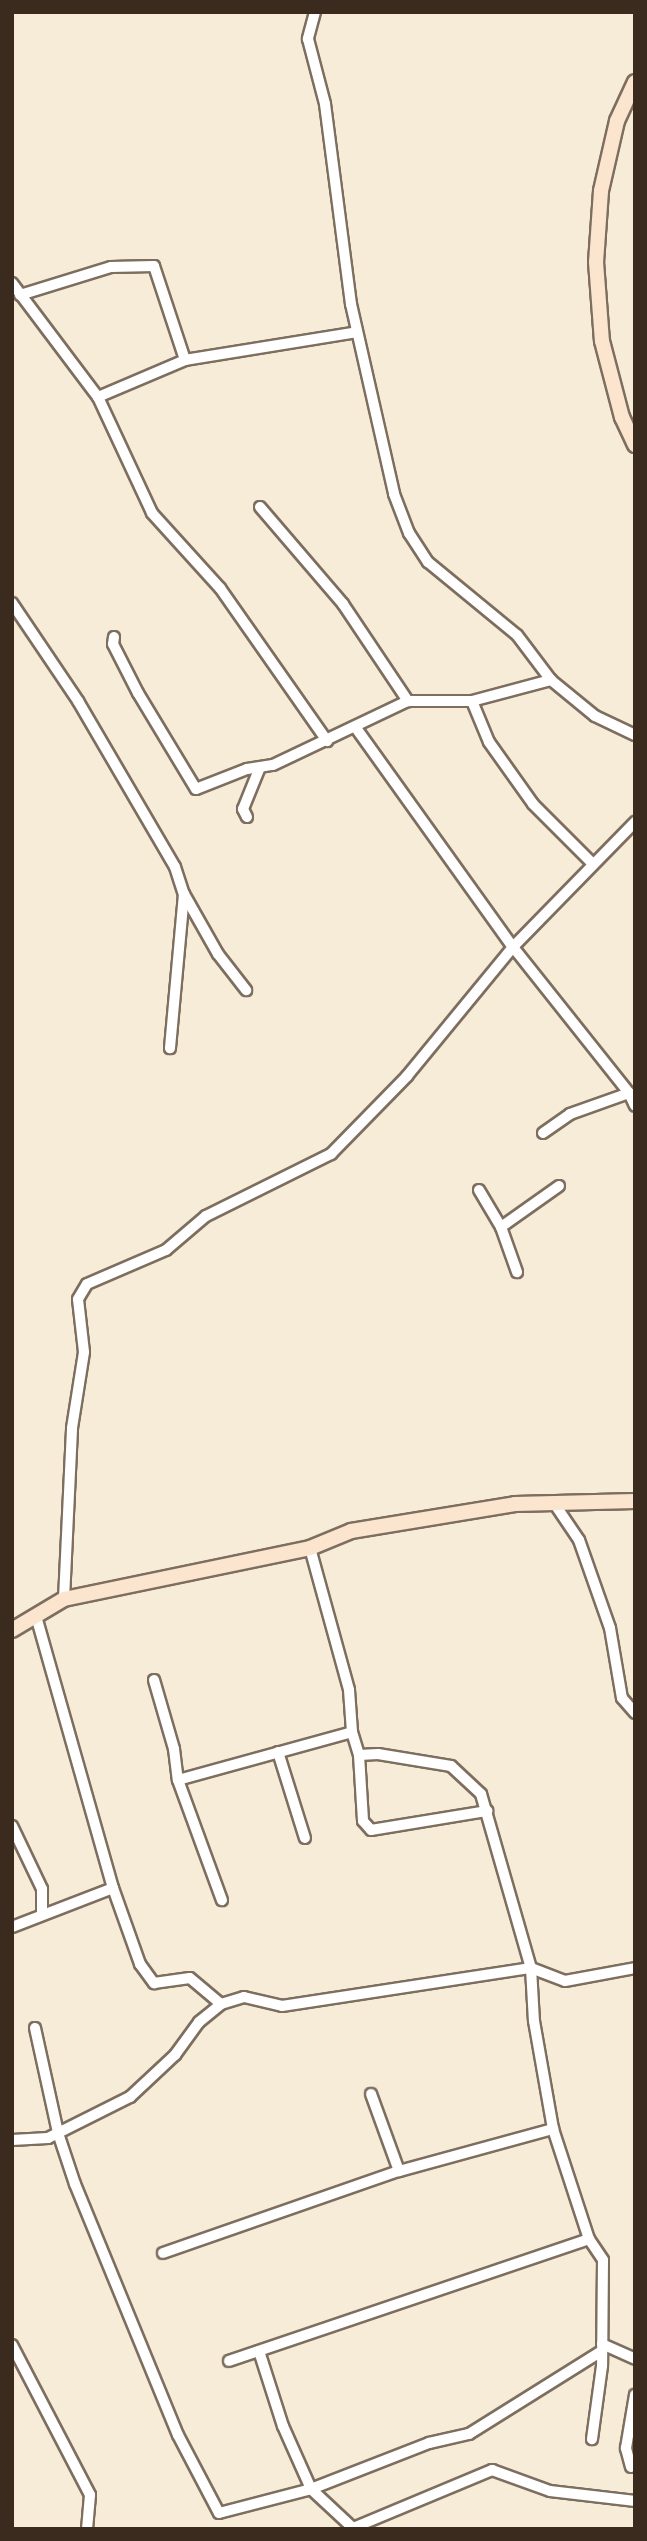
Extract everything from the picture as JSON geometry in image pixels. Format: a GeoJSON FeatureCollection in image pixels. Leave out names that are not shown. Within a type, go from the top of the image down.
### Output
{"type":"FeatureCollection","features":[{"type":"Feature","properties":{"kind":"street"},"geometry":{"type":"LineString","coordinates":[[315,12],[308,38],[325,104],[357,332],[394,494],[409,533],[428,562],[517,635],[551,680],[595,716],[635,736]]}},
{"type":"Feature","properties":{"kind":"street"},"geometry":{"type":"LineString","coordinates":[[635,82],[617,121],[601,191],[596,261],[602,341],[622,417],[635,444]]}},
{"type":"Feature","properties":{"kind":"street"},"geometry":{"type":"LineString","coordinates":[[20,295],[111,267],[154,265],[185,360]]}},
{"type":"Feature","properties":{"kind":"street"},"geometry":{"type":"LineString","coordinates":[[12,283],[98,397],[152,513],[220,588],[327,741]]}},
{"type":"Feature","properties":{"kind":"street"},"geometry":{"type":"LineString","coordinates":[[98,397],[185,360],[357,332]]}},
{"type":"Feature","properties":{"kind":"street"},"geometry":{"type":"LineString","coordinates":[[260,507],[343,604],[408,701]]}},
{"type":"Feature","properties":{"kind":"street"},"geometry":{"type":"LineString","coordinates":[[12,603],[124,777],[175,867],[184,894],[218,954],[246,990]]}},
{"type":"Feature","properties":{"kind":"street"},"geometry":{"type":"LineString","coordinates":[[114,637],[113,644],[138,694],[196,789],[356,729],[408,701],[472,701],[551,680]]}},
{"type":"Feature","properties":{"kind":"street"},"geometry":{"type":"LineString","coordinates":[[472,701],[489,742],[533,804],[591,862]]}},
{"type":"Feature","properties":{"kind":"street"},"geometry":{"type":"LineString","coordinates":[[356,729],[513,947],[629,1093],[635,1106]]}},
{"type":"Feature","properties":{"kind":"street"},"geometry":{"type":"LineString","coordinates":[[247,817],[243,809],[260,767]]}},
{"type":"Feature","properties":{"kind":"street"},"geometry":{"type":"LineString","coordinates":[[64,1599],[72,1428],[84,1352],[78,1299],[87,1284],[166,1250],[206,1216],[331,1154],[407,1076],[513,947],[591,862],[635,822]]}},
{"type":"Feature","properties":{"kind":"street"},"geometry":{"type":"LineString","coordinates":[[170,1048],[184,894]]}},
{"type":"Feature","properties":{"kind":"street"},"geometry":{"type":"LineString","coordinates":[[543,1133],[570,1114],[629,1093]]}},
{"type":"Feature","properties":{"kind":"street"},"geometry":{"type":"LineString","coordinates":[[501,1227],[559,1186]]}},
{"type":"Feature","properties":{"kind":"street"},"geometry":{"type":"LineString","coordinates":[[480,1190],[501,1227],[517,1272]]}},
{"type":"Feature","properties":{"kind":"street"},"geometry":{"type":"LineString","coordinates":[[12,1630],[64,1599],[310,1548],[351,1531],[514,1504],[556,1506],[635,1501]]}},
{"type":"Feature","properties":{"kind":"street"},"geometry":{"type":"LineString","coordinates":[[556,1506],[579,1541],[610,1628],[622,1698],[635,1713]]}},
{"type":"Feature","properties":{"kind":"street"},"geometry":{"type":"LineString","coordinates":[[310,1548],[349,1690],[352,1732],[359,1755],[363,1821],[371,1830],[487,1811]]}},
{"type":"Feature","properties":{"kind":"street"},"geometry":{"type":"LineString","coordinates":[[36,1616],[113,1888],[140,1964],[154,1983],[190,1978],[221,2004]]}},
{"type":"Feature","properties":{"kind":"street"},"geometry":{"type":"LineString","coordinates":[[154,1680],[174,1749],[178,1780],[222,1900]]}},
{"type":"Feature","properties":{"kind":"street"},"geometry":{"type":"LineString","coordinates":[[178,1780],[352,1732]]}},
{"type":"Feature","properties":{"kind":"street"},"geometry":{"type":"LineString","coordinates":[[278,1752],[305,1838]]}},
{"type":"Feature","properties":{"kind":"street"},"geometry":{"type":"LineString","coordinates":[[359,1755],[378,1754],[452,1766],[481,1794],[487,1811],[531,1968],[534,2021],[553,2129],[589,2239],[603,2260],[602,2347],[592,2439]]}},
{"type":"Feature","properties":{"kind":"street"},"geometry":{"type":"LineString","coordinates":[[12,1826],[42,1889],[42,1914]]}},
{"type":"Feature","properties":{"kind":"street"},"geometry":{"type":"LineString","coordinates":[[12,1927],[113,1888]]}},
{"type":"Feature","properties":{"kind":"street"},"geometry":{"type":"LineString","coordinates":[[12,2140],[58,2133],[130,2097],[221,2004],[244,1997],[282,2006],[531,1968],[565,1981],[635,1968]]}},
{"type":"Feature","properties":{"kind":"street"},"geometry":{"type":"LineString","coordinates":[[35,2028],[58,2133],[131,2324],[214,2508],[224,2513],[311,2489],[429,2443],[468,2434],[602,2347]]}},
{"type":"Feature","properties":{"kind":"street"},"geometry":{"type":"LineString","coordinates":[[371,2094],[399,2171]]}},
{"type":"Feature","properties":{"kind":"street"},"geometry":{"type":"LineString","coordinates":[[163,2253],[399,2171],[553,2129]]}},
{"type":"Feature","properties":{"kind":"street"},"geometry":{"type":"LineString","coordinates":[[229,2361],[589,2239]]}},
{"type":"Feature","properties":{"kind":"street"},"geometry":{"type":"LineString","coordinates":[[12,2345],[90,2495],[87,2529]]}},
{"type":"Feature","properties":{"kind":"street"},"geometry":{"type":"LineString","coordinates":[[602,2347],[635,2359]]}},
{"type":"Feature","properties":{"kind":"street"},"geometry":{"type":"LineString","coordinates":[[259,2351],[283,2426],[311,2489],[353,2528],[492,2470],[550,2491],[635,2501]]}},
{"type":"Feature","properties":{"kind":"street"},"geometry":{"type":"LineString","coordinates":[[631,2466],[626,2448],[635,2395]]}}]}
